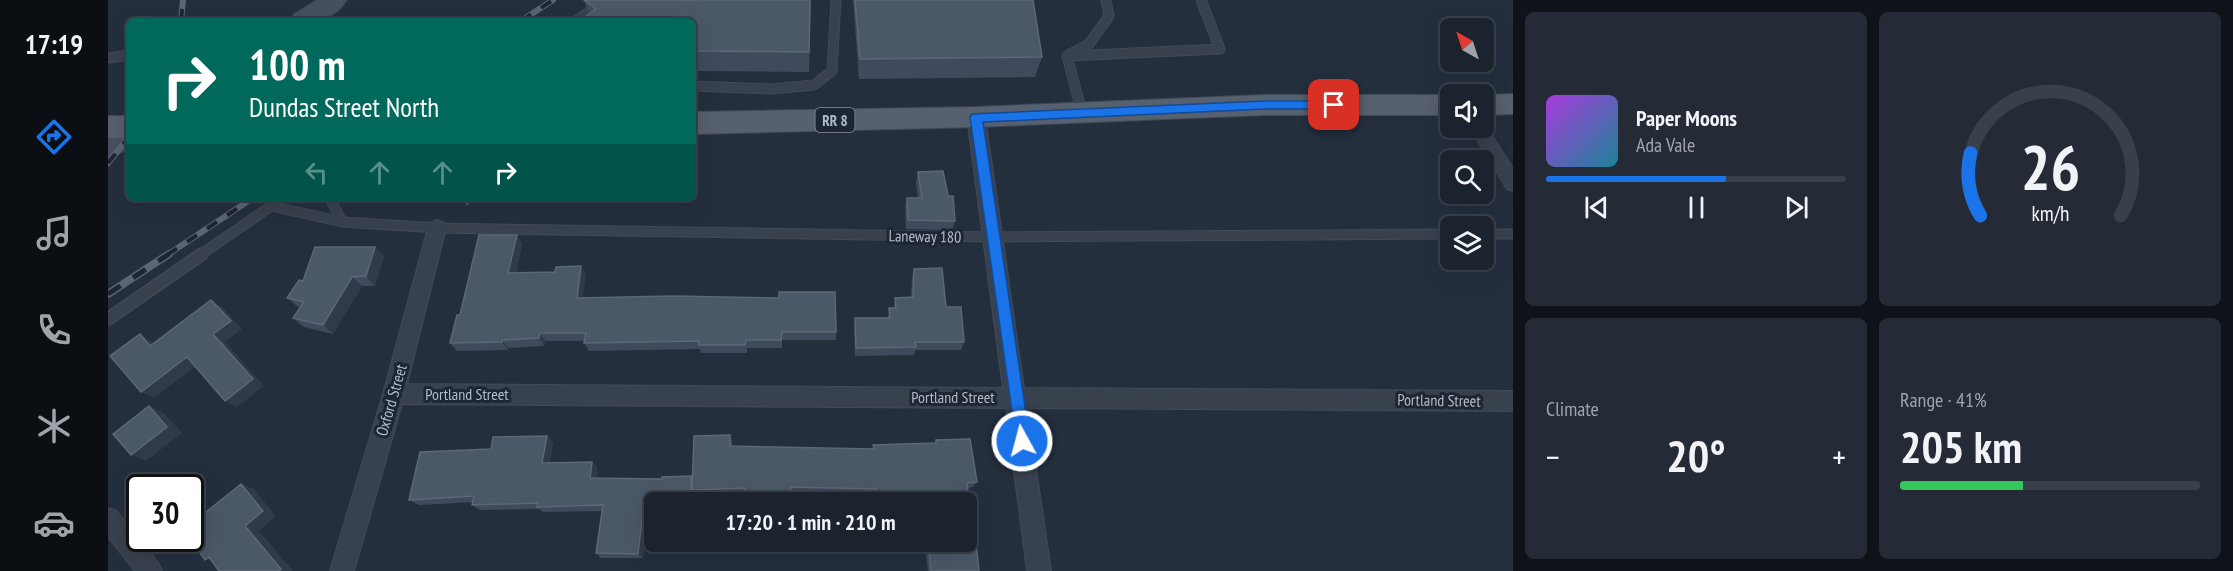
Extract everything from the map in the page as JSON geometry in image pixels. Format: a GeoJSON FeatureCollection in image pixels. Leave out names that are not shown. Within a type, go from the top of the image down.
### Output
{"type":"FeatureCollection","features":[{"type":"Feature","properties":{"kind":"main road"},"geometry":{"type":"LineString","coordinates":[[1494,105],[1513,104]]}},
{"type":"Feature","properties":{"kind":"main road","name":"RR 8"},"geometry":{"type":"LineString","coordinates":[[696,123],[976,117],[1264,105],[1440,105]]}},
{"type":"Feature","properties":{"kind":"main road"},"geometry":{"type":"LineString","coordinates":[[108,127],[126,127]]}},
{"type":"Feature","properties":{"kind":"street"},"geometry":{"type":"LineString","coordinates":[[307,18],[335,0]]}},
{"type":"Feature","properties":{"kind":"street"},"geometry":{"type":"LineString","coordinates":[[976,117],[1039,571]]}},
{"type":"Feature","properties":{"kind":"street"},"geometry":{"type":"LineString","coordinates":[[108,148],[126,138]]}},
{"type":"Feature","properties":{"kind":"street"},"geometry":{"type":"LineString","coordinates":[[1485,138],[1513,184]]}},
{"type":"Feature","properties":{"kind":"street","name":"Oxford Street"},"geometry":{"type":"LineString","coordinates":[[342,571],[394,394],[436,228]]}},
{"type":"Feature","properties":{"kind":"street","name":"Portland Street"},"geometry":{"type":"LineString","coordinates":[[394,394],[1513,401]]}},
{"type":"Feature","properties":{"kind":"street"},"geometry":{"type":"LineString","coordinates":[[108,519],[150,571]]}},
{"type":"Feature","properties":{"kind":"lane"},"geometry":{"type":"LineString","coordinates":[[580,18],[606,0]]}},
{"type":"Feature","properties":{"kind":"lane"},"geometry":{"type":"LineString","coordinates":[[696,86],[772,89],[814,85],[831,71],[836,29],[836,0]]}},
{"type":"Feature","properties":{"kind":"lane"},"geometry":{"type":"LineString","coordinates":[[1067,56],[1089,44],[1108,16],[1106,0]]}},
{"type":"Feature","properties":{"kind":"lane"},"geometry":{"type":"LineString","coordinates":[[1067,56],[1220,49],[1201,0]]}},
{"type":"Feature","properties":{"kind":"lane"},"geometry":{"type":"LineString","coordinates":[[108,58],[126,55]]}},
{"type":"Feature","properties":{"kind":"lane"},"geometry":{"type":"LineString","coordinates":[[1067,56],[1082,113]]}},
{"type":"Feature","properties":{"kind":"lane"},"geometry":{"type":"LineString","coordinates":[[108,319],[279,201]]}},
{"type":"Feature","properties":{"kind":"lane"},"geometry":{"type":"LineString","coordinates":[[332,201],[342,222]]}},
{"type":"Feature","properties":{"kind":"lane","name":"Laneway 180"},"geometry":{"type":"LineString","coordinates":[[272,206],[342,222],[436,228],[993,237],[1440,234]]}},
{"type":"Feature","properties":{"kind":"lane"},"geometry":{"type":"LineString","coordinates":[[1494,234],[1513,234]]}},
{"type":"Feature","properties":{"kind":"path"},"geometry":{"type":"LineString","coordinates":[[467,205],[468,201]]}},
{"type":"Feature","properties":{"kind":"building"},"geometry":{"type":"Polygon","coordinates":[[[584,0],[810,0],[809,52],[696,51],[696,18],[583,18],[596,9],[584,0]]]}},
{"type":"Feature","properties":{"kind":"building"},"geometry":{"type":"Polygon","coordinates":[[[855,0],[1033,0],[1042,57],[860,59],[855,0]]]}},
{"type":"Feature","properties":{"kind":"building"},"geometry":{"type":"Polygon","coordinates":[[[943,171],[948,196],[953,196],[955,221],[908,220],[907,198],[922,198],[918,172],[943,171]]]}},
{"type":"Feature","properties":{"kind":"building"},"geometry":{"type":"Polygon","coordinates":[[[479,235],[517,235],[508,273],[555,272],[556,267],[581,266],[577,298],[673,296],[779,298],[779,292],[835,292],[836,332],[782,332],[781,340],[746,340],[745,345],[699,345],[699,341],[584,343],[586,333],[540,333],[539,338],[502,340],[502,342],[450,343],[457,315],[460,315],[479,235]]]}},
{"type":"Feature","properties":{"kind":"building"},"geometry":{"type":"Polygon","coordinates":[[[315,247],[375,247],[366,276],[352,277],[323,325],[293,318],[304,302],[287,298],[299,280],[303,281],[315,247]]]}},
{"type":"Feature","properties":{"kind":"building"},"geometry":{"type":"Polygon","coordinates":[[[942,268],[946,307],[961,307],[964,342],[915,342],[916,347],[856,348],[855,318],[890,318],[889,308],[896,308],[895,298],[913,297],[914,269],[942,268]]]}},
{"type":"Feature","properties":{"kind":"building"},"geometry":{"type":"Polygon","coordinates":[[[211,300],[231,321],[213,334],[253,379],[225,401],[187,357],[141,392],[110,356],[140,334],[150,346],[211,300]]]}},
{"type":"Feature","properties":{"kind":"building"},"geometry":{"type":"Polygon","coordinates":[[[149,406],[167,427],[131,455],[113,434],[149,406]]]}},
{"type":"Feature","properties":{"kind":"building"},"geometry":{"type":"Polygon","coordinates":[[[730,435],[730,446],[874,449],[873,445],[936,443],[936,440],[970,439],[977,482],[967,483],[968,491],[946,492],[877,492],[877,489],[791,487],[791,492],[745,492],[745,488],[692,490],[694,436],[730,435]]]}},
{"type":"Feature","properties":{"kind":"building"},"geometry":{"type":"Polygon","coordinates":[[[547,436],[542,463],[592,462],[590,478],[662,479],[662,477],[691,476],[690,492],[644,492],[644,512],[638,554],[596,553],[603,505],[537,507],[538,503],[472,505],[474,496],[409,500],[420,452],[491,449],[493,437],[547,436]]]}},
{"type":"Feature","properties":{"kind":"building"},"geometry":{"type":"Polygon","coordinates":[[[241,484],[263,511],[245,526],[281,569],[278,571],[219,571],[209,557],[205,560],[199,552],[204,552],[204,514],[241,484]]]}},
{"type":"Feature","properties":{"kind":"building"},"geometry":{"type":"Polygon","coordinates":[[[929,552],[977,552],[979,571],[931,571],[929,552]]]}},
{"type":"Feature","properties":{"kind":"railway"},"geometry":{"type":"LineString","coordinates":[[181,18],[183,0]]}},
{"type":"Feature","properties":{"kind":"railway"},"geometry":{"type":"LineString","coordinates":[[526,18],[553,0]]}},
{"type":"Feature","properties":{"kind":"railway"},"geometry":{"type":"LineString","coordinates":[[108,163],[126,141]]}},
{"type":"Feature","properties":{"kind":"railway"},"geometry":{"type":"LineString","coordinates":[[167,255],[248,201]]}},
{"type":"Feature","properties":{"kind":"railway"},"geometry":{"type":"LineString","coordinates":[[108,294],[169,254]]}},
{"type":"Feature","properties":{"kind":"route"},"geometry":{"type":"LineString","coordinates":[[1022,441],[976,117],[1264,105],[1334,105]]}}]}
